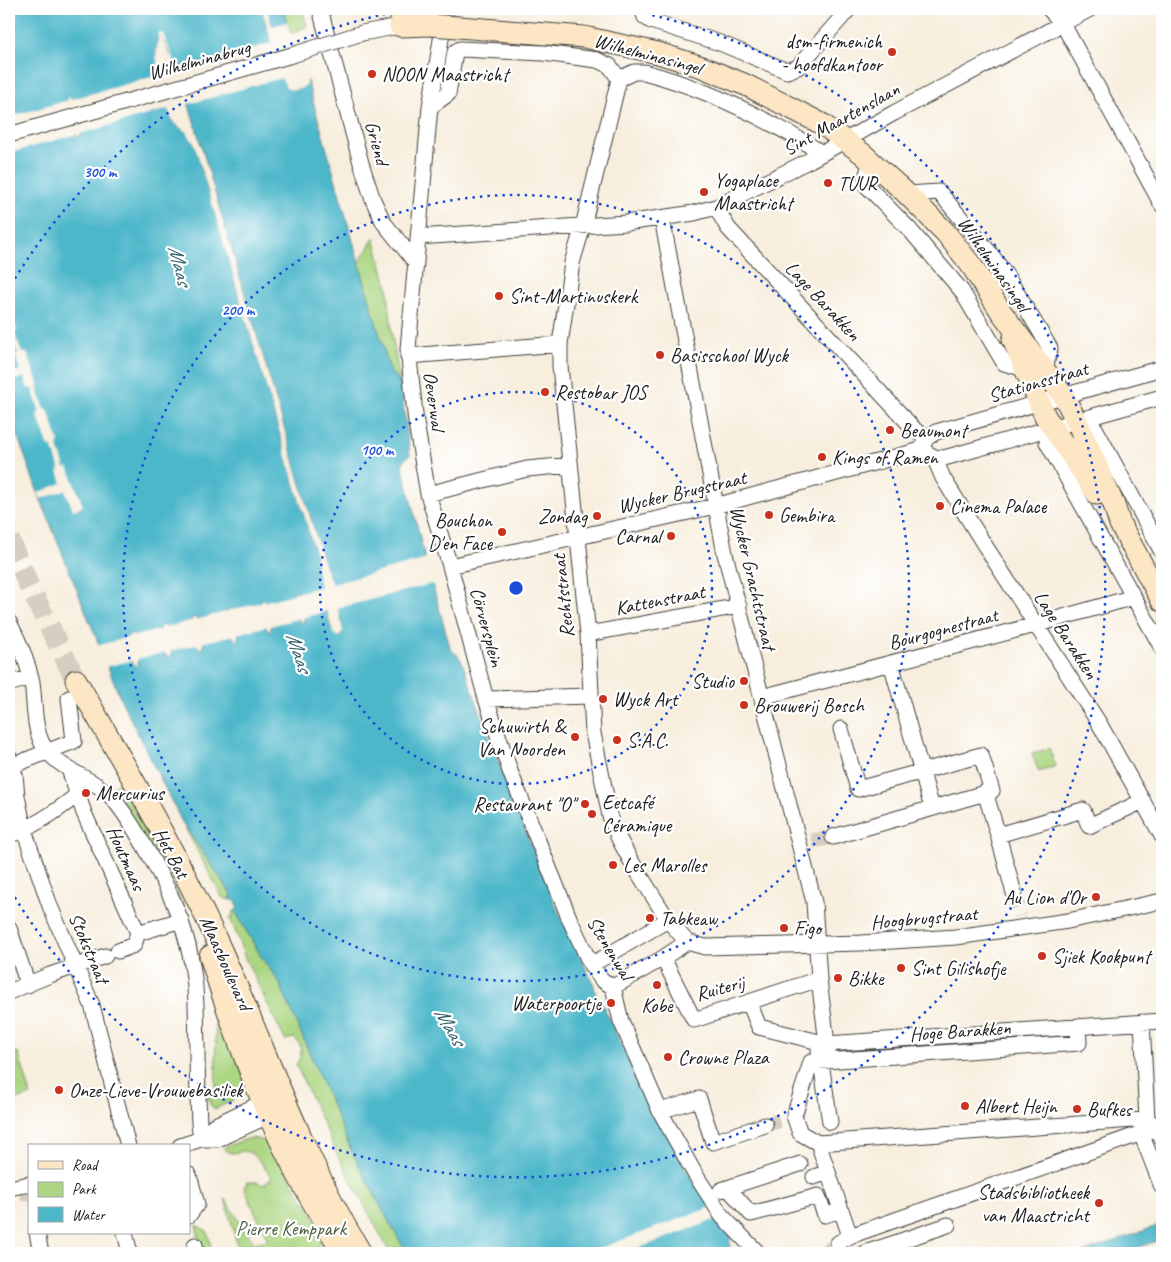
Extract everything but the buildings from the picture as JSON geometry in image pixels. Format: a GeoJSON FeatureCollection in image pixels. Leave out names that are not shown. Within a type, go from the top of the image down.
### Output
{"type":"FeatureCollection","features":[{"type":"Feature","properties":{"kind":"main road","name":"Wilhelminasingel"},"geometry":{"type":"LineString","coordinates":[[402,17],[430,25],[584,37],[621,43],[667,55],[746,85],[822,124],[845,140],[907,194],[954,244],[1002,313],[1035,369],[1063,395],[1114,505],[1120,524],[1162,601]]}},
{"type":"Feature","properties":{"kind":"main road","name":"Wilhelminasingel"},"geometry":{"type":"LineString","coordinates":[[1035,369],[1038,403],[1106,508],[1120,524]]}},
{"type":"Feature","properties":{"kind":"main road","name":"Maasboulevard"},"geometry":{"type":"LineString","coordinates":[[72,687],[178,876],[199,950],[229,1014],[265,1109],[294,1172],[344,1253]]}},
{"type":"Feature","properties":{"kind":"main road","name":"Maasboulevard"},"geometry":{"type":"LineString","coordinates":[[72,687],[184,873],[221,951],[320,1174],[362,1253]]}},
{"type":"Feature","properties":{"kind":"street","name":"Oeverwal"},"geometry":{"type":"LineString","coordinates":[[446,9],[425,107],[418,237],[408,356],[428,494],[450,566]]}},
{"type":"Feature","properties":{"kind":"street","name":"Wilhelminasingel"},"geometry":{"type":"LineString","coordinates":[[643,11],[651,22],[720,43],[783,70],[790,70],[798,67],[849,9]]}},
{"type":"Feature","properties":{"kind":"street"},"geometry":{"type":"LineString","coordinates":[[1049,9],[1062,24],[1162,205]]}},
{"type":"Feature","properties":{"kind":"street","name":"Sint Maartenslaan"},"geometry":{"type":"LineString","coordinates":[[418,237],[583,226],[662,218],[716,207],[757,188],[1090,9]]}},
{"type":"Feature","properties":{"kind":"street","name":"Griend"},"geometry":{"type":"LineString","coordinates":[[322,15],[373,200],[388,228],[416,263]]}},
{"type":"Feature","properties":{"kind":"street","name":"Wilhelminabrug"},"geometry":{"type":"LineString","coordinates":[[9,135],[292,56],[362,33],[402,17]]}},
{"type":"Feature","properties":{"kind":"street","name":"Wilhelminasingel"},"geometry":{"type":"LineString","coordinates":[[425,107],[448,94],[456,52],[460,49],[543,53],[598,60],[610,66],[619,78],[634,72],[644,72],[701,90],[770,122],[822,153]]}},
{"type":"Feature","properties":{"kind":"street","name":"Rechtstraat"},"geometry":{"type":"LineString","coordinates":[[619,78],[583,226],[572,263],[560,344],[560,366],[588,634],[595,744],[610,816],[628,855],[668,920],[687,942]]}},
{"type":"Feature","properties":{"kind":"street"},"geometry":{"type":"LineString","coordinates":[[871,161],[866,177],[867,186],[910,230],[961,290],[1004,363],[1035,369]]}},
{"type":"Feature","properties":{"kind":"street","name":"Wilhelminasingel"},"geometry":{"type":"LineString","coordinates":[[907,194],[939,192],[990,253],[1024,304],[1050,348],[1035,369]]}},
{"type":"Feature","properties":{"kind":"street","name":"Lage Barakken"},"geometry":{"type":"LineString","coordinates":[[716,207],[728,228],[915,430],[943,478],[1099,724],[1162,836]]}},
{"type":"Feature","properties":{"kind":"street","name":"Wycker Grachtstraat"},"geometry":{"type":"LineString","coordinates":[[662,218],[715,506],[762,697],[806,842],[818,944]]}},
{"type":"Feature","properties":{"kind":"street"},"geometry":{"type":"LineString","coordinates":[[408,356],[560,344]]}},
{"type":"Feature","properties":{"kind":"street","name":"Stationsstraat"},"geometry":{"type":"LineString","coordinates":[[927,449],[936,432],[1162,368]]}},
{"type":"Feature","properties":{"kind":"street"},"geometry":{"type":"LineString","coordinates":[[927,449],[944,458],[1054,429],[1162,397]]}},
{"type":"Feature","properties":{"kind":"street"},"geometry":{"type":"LineString","coordinates":[[1077,422],[1094,428],[1162,552]]}},
{"type":"Feature","properties":{"kind":"street"},"geometry":{"type":"LineString","coordinates":[[1054,429],[1047,442],[1162,648]]}},
{"type":"Feature","properties":{"kind":"street","name":"Wycker Brugstraat"},"geometry":{"type":"LineString","coordinates":[[450,566],[715,506],[927,449]]}},
{"type":"Feature","properties":{"kind":"street"},"geometry":{"type":"LineString","coordinates":[[428,494],[528,469],[570,465]]}},
{"type":"Feature","properties":{"kind":"street","name":"Cörversplein"},"geometry":{"type":"LineString","coordinates":[[450,566],[486,699]]}},
{"type":"Feature","properties":{"kind":"street","name":"Bourgognestraat"},"geometry":{"type":"LineString","coordinates":[[762,697],[1134,597]]}},
{"type":"Feature","properties":{"kind":"street","name":"Kattenstraat"},"geometry":{"type":"LineString","coordinates":[[588,634],[739,606]]}},
{"type":"Feature","properties":{"kind":"street"},"geometry":{"type":"LineString","coordinates":[[9,622],[21,646],[31,678],[38,734],[48,752]]}},
{"type":"Feature","properties":{"kind":"street"},"geometry":{"type":"LineString","coordinates":[[891,663],[932,808]]}},
{"type":"Feature","properties":{"kind":"street"},"geometry":{"type":"LineString","coordinates":[[9,684],[31,678]]}},
{"type":"Feature","properties":{"kind":"street"},"geometry":{"type":"LineString","coordinates":[[10,763],[74,742],[72,687]]}},
{"type":"Feature","properties":{"kind":"street"},"geometry":{"type":"LineString","coordinates":[[486,699],[591,696]]}},
{"type":"Feature","properties":{"kind":"street","name":"Stenenwal"},"geometry":{"type":"LineString","coordinates":[[486,699],[508,765],[570,920],[591,965],[602,980],[613,987],[621,1021],[660,1111],[707,1194],[722,1216],[758,1253]]}},
{"type":"Feature","properties":{"kind":"street"},"geometry":{"type":"LineString","coordinates":[[840,835],[992,791],[981,755],[858,789],[841,729]]}},
{"type":"Feature","properties":{"kind":"street","name":"Het Bat"},"geometry":{"type":"LineString","coordinates":[[48,752],[69,770],[105,791],[120,808],[138,835],[166,885],[181,920],[199,950],[196,1005],[201,1139]]}},
{"type":"Feature","properties":{"kind":"street","name":"Stokstraat"},"geometry":{"type":"LineString","coordinates":[[10,763],[24,830],[50,906],[92,1005],[127,1144]]}},
{"type":"Feature","properties":{"kind":"street","name":"Houtmaas"},"geometry":{"type":"LineString","coordinates":[[69,770],[84,813],[138,933]]}},
{"type":"Feature","properties":{"kind":"street"},"geometry":{"type":"LineString","coordinates":[[985,792],[1014,894]]}},
{"type":"Feature","properties":{"kind":"street"},"geometry":{"type":"LineString","coordinates":[[9,835],[24,830],[77,795]]}},
{"type":"Feature","properties":{"kind":"street"},"geometry":{"type":"LineString","coordinates":[[998,835],[1084,810],[1089,826],[1143,801]]}},
{"type":"Feature","properties":{"kind":"street","name":"Hoogbrugstraat"},"geometry":{"type":"LineString","coordinates":[[687,942],[715,948],[923,940],[1022,923],[1106,914],[1162,901]]}},
{"type":"Feature","properties":{"kind":"street"},"geometry":{"type":"LineString","coordinates":[[9,992],[134,945],[138,933],[181,920]]}},
{"type":"Feature","properties":{"kind":"street"},"geometry":{"type":"LineString","coordinates":[[591,965],[668,920]]}},
{"type":"Feature","properties":{"kind":"street"},"geometry":{"type":"LineString","coordinates":[[9,928],[28,985]]}},
{"type":"Feature","properties":{"kind":"street"},"geometry":{"type":"LineString","coordinates":[[613,987],[687,942]]}},
{"type":"Feature","properties":{"kind":"street"},"geometry":{"type":"LineString","coordinates":[[707,1194],[728,1188],[812,1156],[832,1131],[822,1043],[824,1021],[819,979],[818,944]]}},
{"type":"Feature","properties":{"kind":"street","name":"Ruiterij"},"geometry":{"type":"LineString","coordinates":[[663,958],[694,1020],[819,979]]}},
{"type":"Feature","properties":{"kind":"street","name":"Hoge Barakken"},"geometry":{"type":"LineString","coordinates":[[749,1002],[759,1027],[822,1043],[1162,1021]]}},
{"type":"Feature","properties":{"kind":"street"},"geometry":{"type":"LineString","coordinates":[[1142,1022],[1152,1125],[1162,1187]]}},
{"type":"Feature","properties":{"kind":"street","name":"Hoge Barakken"},"geometry":{"type":"LineString","coordinates":[[824,1060],[1079,1042],[1084,1026]]}},
{"type":"Feature","properties":{"kind":"street"},"geometry":{"type":"LineString","coordinates":[[824,1060],[792,1116],[841,1210],[844,1239],[1152,1125]]}},
{"type":"Feature","properties":{"kind":"street"},"geometry":{"type":"LineString","coordinates":[[187,1144],[201,1139],[213,1126],[265,1109],[283,1094]]}},
{"type":"Feature","properties":{"kind":"street"},"geometry":{"type":"LineString","coordinates":[[660,1111],[700,1099],[713,1142],[765,1125]]}},
{"type":"Feature","properties":{"kind":"street"},"geometry":{"type":"LineString","coordinates":[[832,1131],[1152,1125]]}},
{"type":"Feature","properties":{"kind":"street"},"geometry":{"type":"LineString","coordinates":[[190,1179],[197,1204],[190,1214]]}},
{"type":"Feature","properties":{"kind":"street"},"geometry":{"type":"LineString","coordinates":[[9,1188],[27,1187]]}},
{"type":"Feature","properties":{"kind":"street"},"geometry":{"type":"LineString","coordinates":[[728,1188],[751,1214],[818,1196],[825,1215],[841,1210]]}},
{"type":"Feature","properties":{"kind":"street"},"geometry":{"type":"LineString","coordinates":[[865,1253],[948,1225]]}},
{"type":"Feature","properties":{"kind":"street"},"geometry":{"type":"LineString","coordinates":[[36,1234],[41,1253]]}},
{"type":"Feature","properties":{"kind":"street"},"geometry":{"type":"LineString","coordinates":[[125,1234],[130,1253]]}},
{"type":"Feature","properties":{"kind":"green space"},"geometry":{"type":"Polygon","coordinates":[[[283,9],[302,9],[307,26],[291,34],[283,9]]]}},
{"type":"Feature","properties":{"kind":"green space"},"geometry":{"type":"Polygon","coordinates":[[[374,238],[388,288],[392,335],[400,382],[390,371],[359,262],[374,238]]]}},
{"type":"Feature","properties":{"kind":"green space"},"geometry":{"type":"Polygon","coordinates":[[[1049,748],[1056,766],[1039,772],[1032,754],[1049,748]]]}},
{"type":"Feature","properties":{"kind":"green space"},"geometry":{"type":"Polygon","coordinates":[[[119,783],[171,877],[187,915],[194,938],[198,942],[192,942],[118,794],[112,787],[119,783]]]}},
{"type":"Feature","properties":{"kind":"green space"},"geometry":{"type":"Polygon","coordinates":[[[183,824],[232,895],[227,900],[225,897],[223,899],[183,824]]]}},
{"type":"Feature","properties":{"kind":"green space"},"geometry":{"type":"Polygon","coordinates":[[[235,911],[262,958],[279,982],[351,1150],[407,1253],[390,1253],[337,1154],[296,1065],[301,1055],[301,1048],[294,1038],[285,1040],[245,958],[230,917],[234,917],[232,913],[235,911]]]}},
{"type":"Feature","properties":{"kind":"green space"},"geometry":{"type":"Polygon","coordinates":[[[207,958],[246,1087],[240,1089],[232,1101],[215,1109],[210,1105],[210,1100],[202,1099],[216,1097],[215,1003],[206,965],[197,966],[196,961],[207,958]]]}},
{"type":"Feature","properties":{"kind":"green space"},"geometry":{"type":"Polygon","coordinates":[[[18,1052],[31,1095],[13,1101],[9,1090],[9,1063],[12,1063],[16,1068],[18,1067],[15,1058],[9,1060],[9,1057],[14,1056],[13,1054],[9,1055],[18,1052]]]}},
{"type":"Feature","properties":{"kind":"green space","name":"Pierre Kemppark"},"geometry":{"type":"Polygon","coordinates":[[[251,1138],[263,1141],[272,1148],[336,1253],[329,1253],[321,1243],[318,1245],[323,1253],[219,1253],[238,1248],[225,1199],[254,1243],[268,1240],[244,1188],[247,1182],[258,1182],[263,1185],[272,1178],[252,1154],[245,1151],[232,1153],[223,1148],[251,1138]]]}},
{"type":"Feature","properties":{"kind":"green space","name":"Pierre Kemppark"},"geometry":{"type":"Polygon","coordinates":[[[196,1225],[207,1231],[213,1253],[202,1253],[196,1225]]]}},
{"type":"Feature","properties":{"kind":"water","name":"Maas"},"geometry":{"type":"Polygon","coordinates":[[[9,9],[262,9],[282,77],[287,87],[297,90],[306,85],[307,80],[390,371],[400,382],[410,455],[402,464],[426,562],[451,650],[458,655],[462,662],[503,775],[557,909],[594,985],[596,996],[603,1005],[640,1084],[689,1174],[730,1235],[730,1249],[734,1253],[407,1253],[351,1150],[279,982],[262,958],[235,911],[237,907],[236,902],[229,900],[232,895],[183,824],[122,702],[38,493],[9,412],[9,9]],[[159,32],[156,56],[173,122],[186,132],[194,143],[316,555],[316,568],[331,628],[339,637],[343,631],[332,584],[323,561],[193,118],[177,70],[159,32]],[[68,96],[67,105],[71,124],[79,137],[81,135],[80,119],[77,108],[68,96]],[[294,591],[292,599],[302,624],[305,616],[298,592],[294,591]],[[263,599],[260,602],[265,626],[270,633],[271,614],[268,605],[263,599]],[[228,609],[226,617],[230,631],[237,642],[239,634],[232,609],[228,609]],[[194,617],[191,621],[196,644],[202,650],[204,642],[198,620],[194,617]],[[164,625],[160,626],[159,630],[164,653],[170,659],[172,651],[166,628],[164,625]],[[129,634],[127,638],[132,661],[137,667],[139,659],[134,636],[129,634]]]}},
{"type":"Feature","properties":{"kind":"water"},"geometry":{"type":"Polygon","coordinates":[[[267,9],[283,9],[287,22],[272,27],[267,9]]]}},
{"type":"Feature","properties":{"kind":"water"},"geometry":{"type":"Polygon","coordinates":[[[1162,1224],[1162,1239],[1122,1253],[1082,1253],[1162,1224]]]}},
{"type":"Feature","properties":{"kind":"pier"},"geometry":{"type":"Polygon","coordinates":[[[262,9],[267,9],[272,26],[287,22],[288,24],[271,29],[284,77],[289,86],[293,88],[299,87],[303,84],[305,77],[306,85],[300,89],[293,90],[287,88],[281,78],[188,104],[323,561],[332,584],[428,559],[435,583],[338,608],[343,631],[339,637],[333,633],[327,611],[302,618],[296,593],[320,587],[316,568],[316,555],[194,143],[186,132],[173,122],[168,109],[79,134],[72,104],[69,100],[159,75],[156,56],[159,32],[163,34],[178,70],[272,43],[262,9]],[[160,35],[158,56],[171,108],[175,120],[188,131],[196,142],[269,388],[190,119],[169,52],[160,35]],[[319,555],[318,568],[335,632],[338,634],[340,627],[319,555]]]}},
{"type":"Feature","properties":{"kind":"pier"},"geometry":{"type":"Polygon","coordinates":[[[69,100],[78,134],[9,153],[9,117],[69,100]]]}},
{"type":"Feature","properties":{"kind":"pier"},"geometry":{"type":"Polygon","coordinates":[[[9,309],[17,331],[14,333],[22,353],[27,353],[39,386],[37,387],[45,410],[48,410],[59,443],[57,444],[65,468],[68,467],[83,506],[73,510],[65,490],[41,499],[38,493],[62,483],[58,471],[60,470],[52,446],[49,447],[37,414],[40,412],[32,388],[28,389],[24,377],[9,382],[9,374],[20,370],[15,354],[18,353],[9,333],[9,309]]]}},
{"type":"Feature","properties":{"kind":"pier"},"geometry":{"type":"Polygon","coordinates":[[[294,594],[300,618],[270,626],[264,602],[294,594]]]}},
{"type":"Feature","properties":{"kind":"pier"},"geometry":{"type":"Polygon","coordinates":[[[262,602],[268,626],[236,634],[230,611],[234,635],[201,643],[196,620],[262,602]]]}},
{"type":"Feature","properties":{"kind":"pier"},"geometry":{"type":"Polygon","coordinates":[[[194,620],[199,644],[170,651],[164,628],[194,620]]]}},
{"type":"Feature","properties":{"kind":"pier"},"geometry":{"type":"Polygon","coordinates":[[[162,629],[167,652],[137,659],[131,637],[162,629]]]}},
{"type":"Feature","properties":{"kind":"pier"},"geometry":{"type":"Polygon","coordinates":[[[129,637],[134,660],[105,667],[97,646],[129,637]]]}},
{"type":"Feature","properties":{"kind":"pier"},"geometry":{"type":"Polygon","coordinates":[[[712,1207],[720,1218],[625,1253],[587,1253],[712,1207]]]}},
{"type":"Feature","properties":{"kind":"tunnel"},"geometry":{"type":"LineString","coordinates":[[9,539],[29,586],[76,680]]}},
{"type":"Feature","properties":{"kind":"tunnel"},"geometry":{"type":"LineString","coordinates":[[812,841],[833,837]]}},
{"type":"Feature","properties":{"kind":"tunnel"},"geometry":{"type":"LineString","coordinates":[[1014,893],[1020,916]]}},
{"type":"Feature","properties":{"kind":"tunnel"},"geometry":{"type":"LineString","coordinates":[[765,1125],[791,1117]]}},
{"type":"Feature","properties":{"kind":"tunnel"},"geometry":{"type":"LineString","coordinates":[[27,1192],[28,1196]]}},
{"type":"Feature","properties":{"kind":"tunnel"},"geometry":{"type":"LineString","coordinates":[[824,1253],[838,1243]]}},
{"type":"Feature","properties":{"kind":"place","name":"dsm-firmenich - hoofdkantoor"},"geometry":{"type":"Point","coordinates":[892,52]}},
{"type":"Feature","properties":{"kind":"place","name":"NOON Maastricht"},"geometry":{"type":"Point","coordinates":[372,74]}},
{"type":"Feature","properties":{"kind":"place","name":"TUUR"},"geometry":{"type":"Point","coordinates":[828,183]}},
{"type":"Feature","properties":{"kind":"place","name":"Yogaplace Maastricht"},"geometry":{"type":"Point","coordinates":[704,192]}},
{"type":"Feature","properties":{"kind":"place","name":"Sint-Martinuskerk"},"geometry":{"type":"Point","coordinates":[499,296]}},
{"type":"Feature","properties":{"kind":"place","name":"Basisschool Wyck"},"geometry":{"type":"Point","coordinates":[660,355]}},
{"type":"Feature","properties":{"kind":"place","name":"Restobar JOS"},"geometry":{"type":"Point","coordinates":[545,392]}},
{"type":"Feature","properties":{"kind":"place","name":"Beaumont"},"geometry":{"type":"Point","coordinates":[890,430]}},
{"type":"Feature","properties":{"kind":"place","name":"Kings of Ramen"},"geometry":{"type":"Point","coordinates":[822,457]}},
{"type":"Feature","properties":{"kind":"place","name":"Cinema Palace"},"geometry":{"type":"Point","coordinates":[940,506]}},
{"type":"Feature","properties":{"kind":"place","name":"Gembira"},"geometry":{"type":"Point","coordinates":[769,515]}},
{"type":"Feature","properties":{"kind":"place","name":"Zondag"},"geometry":{"type":"Point","coordinates":[597,516]}},
{"type":"Feature","properties":{"kind":"place","name":"Bouchon D'en Face"},"geometry":{"type":"Point","coordinates":[502,532]}},
{"type":"Feature","properties":{"kind":"place","name":"Carnal"},"geometry":{"type":"Point","coordinates":[671,536]}},
{"type":"Feature","properties":{"kind":"place","name":"Studio"},"geometry":{"type":"Point","coordinates":[744,681]}},
{"type":"Feature","properties":{"kind":"place","name":"Wyck Art"},"geometry":{"type":"Point","coordinates":[603,699]}},
{"type":"Feature","properties":{"kind":"place","name":"Brouwerij Bosch"},"geometry":{"type":"Point","coordinates":[744,705]}},
{"type":"Feature","properties":{"kind":"place","name":"Schuwirth & Van Noorden"},"geometry":{"type":"Point","coordinates":[575,737]}},
{"type":"Feature","properties":{"kind":"place","name":"S.A.C."},"geometry":{"type":"Point","coordinates":[617,740]}},
{"type":"Feature","properties":{"kind":"place","name":"Mercurius"},"geometry":{"type":"Point","coordinates":[86,793]}},
{"type":"Feature","properties":{"kind":"place","name":"Restaurant \"O\""},"geometry":{"type":"Point","coordinates":[585,804]}},
{"type":"Feature","properties":{"kind":"place","name":"Eetcafé Céramique"},"geometry":{"type":"Point","coordinates":[592,814]}},
{"type":"Feature","properties":{"kind":"place","name":"Les Marolles"},"geometry":{"type":"Point","coordinates":[613,865]}},
{"type":"Feature","properties":{"kind":"place","name":"Au Lion d'Or"},"geometry":{"type":"Point","coordinates":[1096,897]}},
{"type":"Feature","properties":{"kind":"place","name":"Tabkeaw"},"geometry":{"type":"Point","coordinates":[650,918]}},
{"type":"Feature","properties":{"kind":"place","name":"Figo"},"geometry":{"type":"Point","coordinates":[784,928]}},
{"type":"Feature","properties":{"kind":"place","name":"Sjiek Kookpunt"},"geometry":{"type":"Point","coordinates":[1042,956]}},
{"type":"Feature","properties":{"kind":"place","name":"Sint Gilishofje"},"geometry":{"type":"Point","coordinates":[901,968]}},
{"type":"Feature","properties":{"kind":"place","name":"Bikke"},"geometry":{"type":"Point","coordinates":[838,978]}},
{"type":"Feature","properties":{"kind":"place","name":"Kobe"},"geometry":{"type":"Point","coordinates":[657,985]}},
{"type":"Feature","properties":{"kind":"place","name":"Waterpoortje"},"geometry":{"type":"Point","coordinates":[611,1003]}},
{"type":"Feature","properties":{"kind":"place","name":"Crowne Plaza"},"geometry":{"type":"Point","coordinates":[668,1057]}},
{"type":"Feature","properties":{"kind":"place","name":"Onze-Lieve-Vrouwebasiliek"},"geometry":{"type":"Point","coordinates":[59,1090]}},
{"type":"Feature","properties":{"kind":"place","name":"Albert Heijn"},"geometry":{"type":"Point","coordinates":[965,1106]}},
{"type":"Feature","properties":{"kind":"place","name":"Bufkes"},"geometry":{"type":"Point","coordinates":[1077,1109]}},
{"type":"Feature","properties":{"kind":"place","name":"Stadsbibliotheek van Maastricht"},"geometry":{"type":"Point","coordinates":[1099,1203]}}]}
